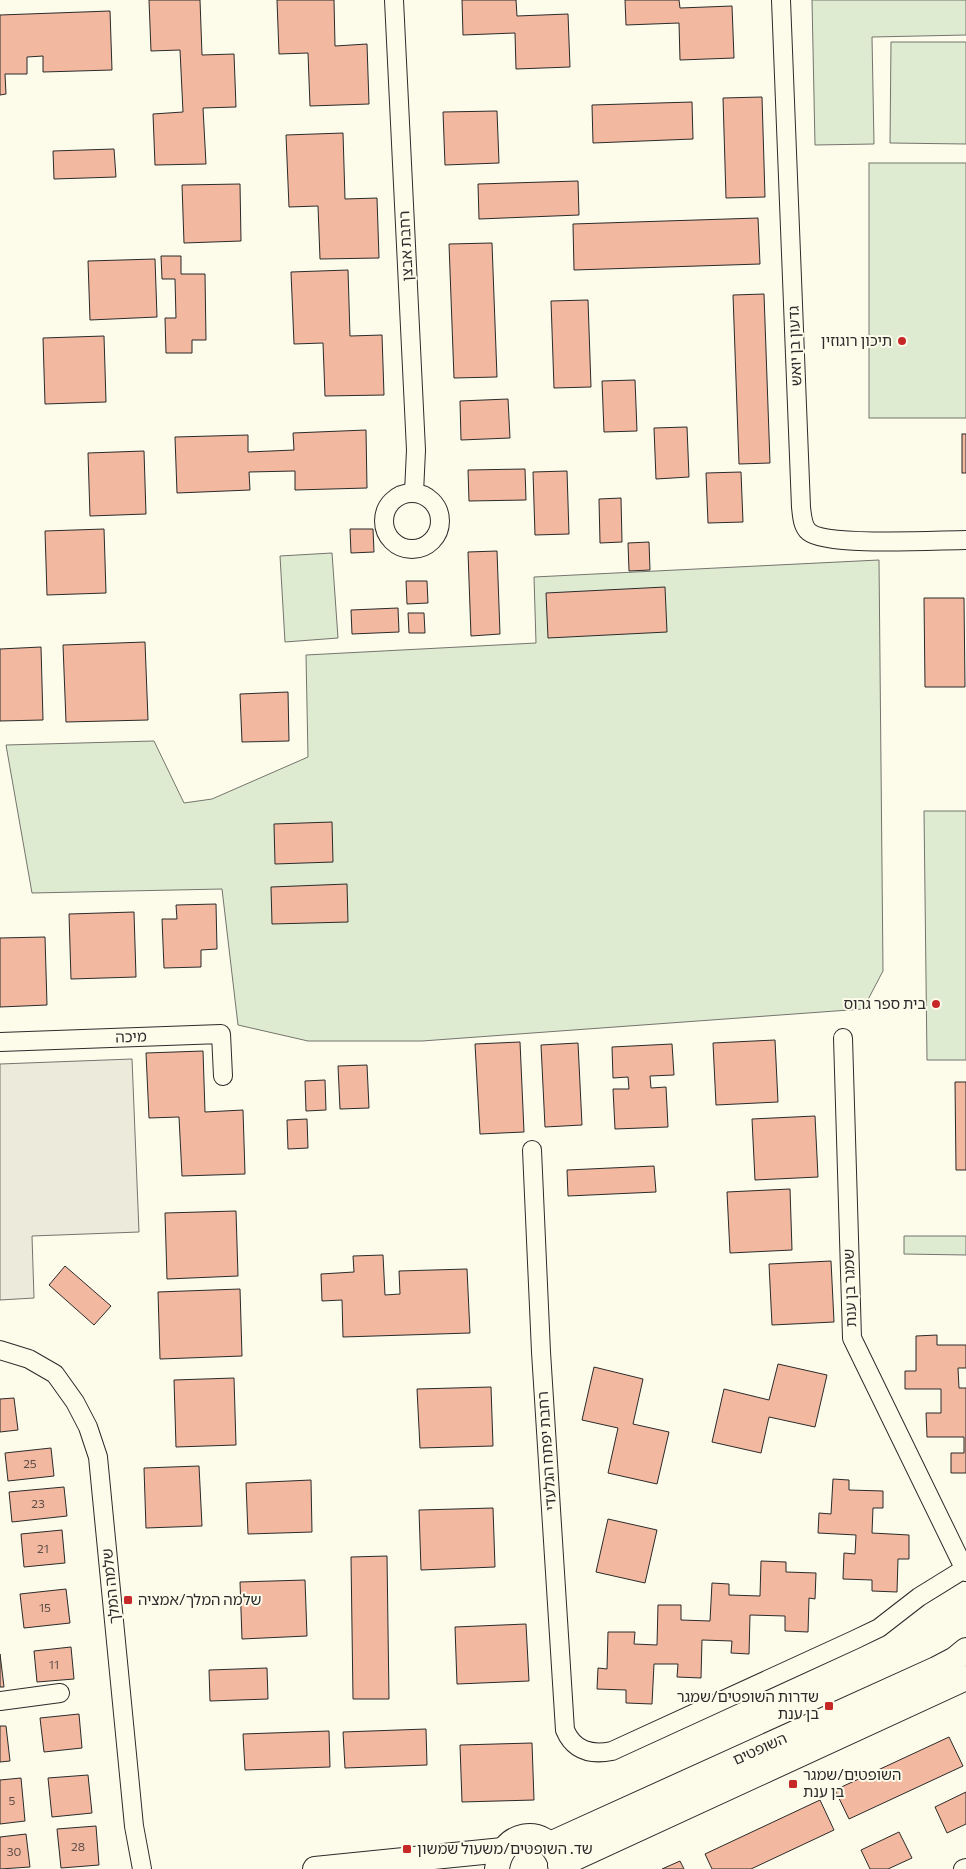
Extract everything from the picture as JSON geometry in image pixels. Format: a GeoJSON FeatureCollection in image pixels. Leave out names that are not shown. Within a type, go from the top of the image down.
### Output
{"type":"FeatureCollection","features":[{"type":"Feature","properties":{"kind":"street","name":"רחבת אבצן"},"geometry":{"type":"LineString","coordinates":[[394,0],[416,450],[414,493]]}},
{"type":"Feature","properties":{"kind":"street","name":"גדעון בן יואש"},"geometry":{"type":"LineString","coordinates":[[781,0],[801,507],[804,526],[815,535],[845,540],[966,540]]}},
{"type":"Feature","properties":{"kind":"street","name":"מיכה"},"geometry":{"type":"LineString","coordinates":[[0,1042],[221,1034],[223,1076]]}},
{"type":"Feature","properties":{"kind":"street","name":"שמגר בן ענת"},"geometry":{"type":"LineString","coordinates":[[843,1038],[852,1338],[965,1570]]}},
{"type":"Feature","properties":{"kind":"street","name":"רחבת יפתח הגלעדי"},"geometry":{"type":"LineString","coordinates":[[532,1150],[540,1352],[565,1730],[569,1739],[577,1747],[599,1754],[612,1751],[879,1628],[919,1597],[965,1570]]}},
{"type":"Feature","properties":{"kind":"street","name":"שלמה המלך"},"geometry":{"type":"LineString","coordinates":[[0,1350],[29,1359],[55,1374],[76,1402],[88,1427],[98,1457],[134,1826],[142,1869]]}},
{"type":"Feature","properties":{"kind":"street","name":"השופטים"},"geometry":{"type":"LineString","coordinates":[[557,1860],[936,1669],[955,1659],[966,1650]]}},
{"type":"Feature","properties":{"kind":"street","name":"השופטים"},"geometry":{"type":"LineString","coordinates":[[557,1860],[966,1678]]}},
{"type":"Feature","properties":{"kind":"street"},"geometry":{"type":"LineString","coordinates":[[0,1701],[60,1693]]}},
{"type":"Feature","properties":{"kind":"street"},"geometry":{"type":"LineString","coordinates":[[315,1869],[500,1859],[510,1842],[520,1837],[531,1836],[541,1838],[557,1860]]}},
{"type":"Feature","properties":{"kind":"green space"},"geometry":{"type":"Polygon","coordinates":[[[812,0],[966,0],[966,35],[872,37],[874,144],[815,145],[812,0]]]}},
{"type":"Feature","properties":{"kind":"green space"},"geometry":{"type":"Polygon","coordinates":[[[891,42],[966,42],[966,144],[890,143],[891,42]]]}},
{"type":"Feature","properties":{"kind":"green space"},"geometry":{"type":"Polygon","coordinates":[[[869,163],[966,163],[966,418],[869,418],[869,163]]]}},
{"type":"Feature","properties":{"kind":"green space"},"geometry":{"type":"Polygon","coordinates":[[[332,553],[338,638],[285,642],[280,556],[332,553]]]}},
{"type":"Feature","properties":{"kind":"green space"},"geometry":{"type":"Polygon","coordinates":[[[879,560],[883,971],[863,1009],[422,1041],[308,1041],[238,1025],[222,889],[32,893],[6,745],[154,741],[184,803],[212,799],[308,757],[306,655],[536,643],[534,577],[879,560]]]}},
{"type":"Feature","properties":{"kind":"green space"},"geometry":{"type":"Polygon","coordinates":[[[924,811],[966,811],[966,1060],[927,1060],[924,811]]]}},
{"type":"Feature","properties":{"kind":"green space"},"geometry":{"type":"Polygon","coordinates":[[[904,1236],[966,1236],[966,1255],[904,1254],[904,1236]]]}},
{"type":"Feature","properties":{"kind":"shaded area"},"geometry":{"type":"Polygon","coordinates":[[[132,1059],[139,1232],[32,1236],[34,1298],[0,1300],[0,1064],[132,1059]]]}},
{"type":"Feature","properties":{"kind":"building"},"geometry":{"type":"Polygon","coordinates":[[[149,0],[200,0],[202,55],[234,54],[236,107],[203,108],[206,164],[155,165],[153,114],[183,112],[180,50],[151,51],[149,0]]]}},
{"type":"Feature","properties":{"kind":"building"},"geometry":{"type":"Polygon","coordinates":[[[277,0],[334,0],[335,46],[367,44],[369,104],[310,106],[308,53],[279,54],[277,0]]]}},
{"type":"Feature","properties":{"kind":"building"},"geometry":{"type":"Polygon","coordinates":[[[462,0],[516,0],[517,16],[568,14],[570,67],[516,69],[515,33],[463,35],[462,0]]]}},
{"type":"Feature","properties":{"kind":"building"},"geometry":{"type":"Polygon","coordinates":[[[625,0],[679,0],[680,8],[732,6],[734,58],[680,60],[679,23],[626,25],[625,0]]]}},
{"type":"Feature","properties":{"kind":"building"},"geometry":{"type":"Polygon","coordinates":[[[110,11],[112,70],[43,72],[43,56],[27,57],[27,74],[5,74],[6,94],[0,95],[0,15],[110,11]]]}},
{"type":"Feature","properties":{"kind":"building"},"geometry":{"type":"Polygon","coordinates":[[[762,97],[765,197],[726,198],[723,98],[762,97]]]}},
{"type":"Feature","properties":{"kind":"building"},"geometry":{"type":"Polygon","coordinates":[[[692,102],[693,139],[593,143],[592,105],[692,102]]]}},
{"type":"Feature","properties":{"kind":"building"},"geometry":{"type":"Polygon","coordinates":[[[497,111],[499,163],[445,165],[443,112],[497,111]]]}},
{"type":"Feature","properties":{"kind":"building"},"geometry":{"type":"Polygon","coordinates":[[[343,133],[345,199],[377,198],[379,258],[320,259],[318,206],[289,207],[286,135],[343,133]]]}},
{"type":"Feature","properties":{"kind":"building"},"geometry":{"type":"Polygon","coordinates":[[[114,149],[116,177],[54,179],[53,151],[114,149]]]}},
{"type":"Feature","properties":{"kind":"building"},"geometry":{"type":"Polygon","coordinates":[[[578,181],[579,215],[479,219],[478,184],[578,181]]]}},
{"type":"Feature","properties":{"kind":"building"},"geometry":{"type":"Polygon","coordinates":[[[240,184],[241,241],[184,243],[182,185],[240,184]]]}},
{"type":"Feature","properties":{"kind":"building"},"geometry":{"type":"Polygon","coordinates":[[[758,218],[760,264],[574,270],[573,224],[758,218]]]}},
{"type":"Feature","properties":{"kind":"building"},"geometry":{"type":"Polygon","coordinates":[[[492,243],[497,377],[454,378],[449,244],[492,243]]]}},
{"type":"Feature","properties":{"kind":"building"},"geometry":{"type":"Polygon","coordinates":[[[161,256],[181,256],[181,274],[205,274],[206,340],[192,340],[192,353],[166,353],[165,318],[176,318],[175,279],[162,279],[161,256]]]}},
{"type":"Feature","properties":{"kind":"building"},"geometry":{"type":"Polygon","coordinates":[[[155,259],[157,317],[90,320],[88,261],[155,259]]]}},
{"type":"Feature","properties":{"kind":"building"},"geometry":{"type":"Polygon","coordinates":[[[348,270],[350,336],[382,335],[384,395],[325,396],[323,343],[294,344],[291,272],[348,270]]]}},
{"type":"Feature","properties":{"kind":"building"},"geometry":{"type":"Polygon","coordinates":[[[764,294],[770,463],[739,464],[733,295],[764,294]]]}},
{"type":"Feature","properties":{"kind":"building"},"geometry":{"type":"Polygon","coordinates":[[[588,300],[591,387],[554,388],[551,301],[588,300]]]}},
{"type":"Feature","properties":{"kind":"building"},"geometry":{"type":"Polygon","coordinates":[[[104,336],[106,402],[45,404],[43,338],[104,336]]]}},
{"type":"Feature","properties":{"kind":"building"},"geometry":{"type":"Polygon","coordinates":[[[635,380],[637,431],[604,432],[602,381],[635,380]]]}},
{"type":"Feature","properties":{"kind":"building"},"geometry":{"type":"Polygon","coordinates":[[[508,399],[510,438],[461,440],[460,401],[508,399]]]}},
{"type":"Feature","properties":{"kind":"building"},"geometry":{"type":"Polygon","coordinates":[[[687,427],[689,477],[656,479],[654,428],[687,427]]]}},
{"type":"Feature","properties":{"kind":"building"},"geometry":{"type":"Polygon","coordinates":[[[366,430],[367,488],[295,490],[295,471],[249,472],[250,490],[177,493],[175,437],[248,435],[248,452],[294,450],[293,433],[366,430]]]}},
{"type":"Feature","properties":{"kind":"building"},"geometry":{"type":"Polygon","coordinates":[[[962,434],[966,434],[966,473],[962,473],[962,434]]]}},
{"type":"Feature","properties":{"kind":"building"},"geometry":{"type":"Polygon","coordinates":[[[144,451],[146,514],[90,516],[88,453],[144,451]]]}},
{"type":"Feature","properties":{"kind":"building"},"geometry":{"type":"Polygon","coordinates":[[[525,469],[526,500],[469,501],[468,470],[525,469]]]}},
{"type":"Feature","properties":{"kind":"building"},"geometry":{"type":"Polygon","coordinates":[[[567,471],[569,534],[535,535],[533,472],[567,471]]]}},
{"type":"Feature","properties":{"kind":"building"},"geometry":{"type":"Polygon","coordinates":[[[741,472],[743,522],[708,523],[706,473],[741,472]]]}},
{"type":"Feature","properties":{"kind":"building"},"geometry":{"type":"Polygon","coordinates":[[[621,498],[622,542],[600,543],[599,499],[621,498]]]}},
{"type":"Feature","properties":{"kind":"building"},"geometry":{"type":"Polygon","coordinates":[[[104,529],[106,593],[47,595],[45,531],[104,529]]]}},
{"type":"Feature","properties":{"kind":"building"},"geometry":{"type":"Polygon","coordinates":[[[350,529],[373,529],[374,552],[351,553],[350,529]]]}},
{"type":"Feature","properties":{"kind":"building"},"geometry":{"type":"Polygon","coordinates":[[[649,542],[650,570],[629,571],[628,543],[649,542]]]}},
{"type":"Feature","properties":{"kind":"building"},"geometry":{"type":"Polygon","coordinates":[[[497,551],[500,634],[471,636],[468,552],[497,551]]]}},
{"type":"Feature","properties":{"kind":"building"},"geometry":{"type":"Polygon","coordinates":[[[406,581],[427,581],[428,603],[407,604],[406,581]]]}},
{"type":"Feature","properties":{"kind":"building"},"geometry":{"type":"Polygon","coordinates":[[[665,587],[667,632],[548,638],[546,593],[665,587]]]}},
{"type":"Feature","properties":{"kind":"building"},"geometry":{"type":"Polygon","coordinates":[[[924,598],[964,598],[965,687],[925,687],[924,598]]]}},
{"type":"Feature","properties":{"kind":"building"},"geometry":{"type":"Polygon","coordinates":[[[398,608],[399,632],[352,634],[351,610],[398,608]]]}},
{"type":"Feature","properties":{"kind":"building"},"geometry":{"type":"Polygon","coordinates":[[[408,613],[424,613],[425,633],[409,633],[408,613]]]}},
{"type":"Feature","properties":{"kind":"building"},"geometry":{"type":"Polygon","coordinates":[[[145,642],[148,720],[66,722],[63,645],[145,642]]]}},
{"type":"Feature","properties":{"kind":"building"},"geometry":{"type":"Polygon","coordinates":[[[41,647],[43,720],[0,721],[0,649],[41,647]]]}},
{"type":"Feature","properties":{"kind":"building"},"geometry":{"type":"Polygon","coordinates":[[[288,692],[289,741],[242,742],[240,694],[288,692]]]}},
{"type":"Feature","properties":{"kind":"building"},"geometry":{"type":"Polygon","coordinates":[[[332,822],[333,862],[275,864],[274,824],[332,822]]]}},
{"type":"Feature","properties":{"kind":"building"},"geometry":{"type":"Polygon","coordinates":[[[347,884],[348,922],[272,924],[271,887],[347,884]]]}},
{"type":"Feature","properties":{"kind":"building"},"geometry":{"type":"Polygon","coordinates":[[[216,904],[217,949],[201,950],[201,967],[164,968],[162,919],[177,919],[176,905],[216,904]]]}},
{"type":"Feature","properties":{"kind":"building"},"geometry":{"type":"Polygon","coordinates":[[[134,912],[136,977],[71,979],[69,914],[134,912]]]}},
{"type":"Feature","properties":{"kind":"building"},"geometry":{"type":"Polygon","coordinates":[[[45,937],[47,1005],[0,1007],[0,938],[45,937]]]}},
{"type":"Feature","properties":{"kind":"building"},"geometry":{"type":"Polygon","coordinates":[[[775,1040],[778,1102],[716,1105],[713,1043],[775,1040]]]}},
{"type":"Feature","properties":{"kind":"building"},"geometry":{"type":"Polygon","coordinates":[[[520,1042],[524,1132],[480,1134],[475,1044],[520,1042]]]}},
{"type":"Feature","properties":{"kind":"building"},"geometry":{"type":"Polygon","coordinates":[[[578,1043],[582,1125],[545,1127],[541,1045],[578,1043]]]}},
{"type":"Feature","properties":{"kind":"building"},"geometry":{"type":"Polygon","coordinates":[[[672,1044],[674,1075],[650,1076],[651,1088],[666,1087],[668,1127],[615,1129],[613,1089],[629,1089],[628,1077],[613,1078],[612,1047],[672,1044]]]}},
{"type":"Feature","properties":{"kind":"building"},"geometry":{"type":"Polygon","coordinates":[[[203,1051],[205,1112],[243,1110],[245,1174],[182,1176],[179,1117],[149,1118],[146,1053],[203,1051]]]}},
{"type":"Feature","properties":{"kind":"building"},"geometry":{"type":"Polygon","coordinates":[[[367,1065],[369,1108],[340,1109],[338,1066],[367,1065]]]}},
{"type":"Feature","properties":{"kind":"building"},"geometry":{"type":"Polygon","coordinates":[[[325,1080],[326,1110],[306,1111],[305,1081],[325,1080]]]}},
{"type":"Feature","properties":{"kind":"building"},"geometry":{"type":"Polygon","coordinates":[[[955,1082],[966,1082],[966,1170],[956,1170],[955,1082]]]}},
{"type":"Feature","properties":{"kind":"building"},"geometry":{"type":"Polygon","coordinates":[[[815,1116],[818,1177],[755,1180],[752,1119],[815,1116]]]}},
{"type":"Feature","properties":{"kind":"building"},"geometry":{"type":"Polygon","coordinates":[[[307,1119],[308,1148],[288,1149],[287,1120],[307,1119]]]}},
{"type":"Feature","properties":{"kind":"building"},"geometry":{"type":"Polygon","coordinates":[[[654,1166],[656,1192],[568,1196],[567,1170],[654,1166]]]}},
{"type":"Feature","properties":{"kind":"building"},"geometry":{"type":"Polygon","coordinates":[[[790,1189],[792,1250],[730,1253],[727,1192],[790,1189]]]}},
{"type":"Feature","properties":{"kind":"building"},"geometry":{"type":"Polygon","coordinates":[[[236,1211],[238,1276],[167,1279],[165,1213],[236,1211]]]}},
{"type":"Feature","properties":{"kind":"building"},"geometry":{"type":"Polygon","coordinates":[[[383,1255],[385,1295],[400,1294],[399,1271],[467,1269],[470,1333],[343,1337],[342,1300],[322,1301],[321,1274],[354,1272],[353,1256],[383,1255]]]}},
{"type":"Feature","properties":{"kind":"building"},"geometry":{"type":"Polygon","coordinates":[[[831,1261],[834,1322],[772,1325],[769,1264],[831,1261]]]}},
{"type":"Feature","properties":{"kind":"building"},"geometry":{"type":"Polygon","coordinates":[[[65,1266],[111,1306],[94,1325],[49,1285],[65,1266]]]}},
{"type":"Feature","properties":{"kind":"building"},"geometry":{"type":"Polygon","coordinates":[[[240,1289],[242,1356],[160,1359],[158,1292],[240,1289]]]}},
{"type":"Feature","properties":{"kind":"building"},"geometry":{"type":"Polygon","coordinates":[[[937,1335],[937,1345],[966,1345],[966,1368],[958,1368],[959,1388],[966,1388],[966,1473],[951,1473],[951,1453],[964,1453],[964,1437],[927,1437],[926,1413],[941,1413],[941,1389],[905,1389],[905,1371],[916,1371],[916,1336],[937,1335]]]}},
{"type":"Feature","properties":{"kind":"building"},"geometry":{"type":"Polygon","coordinates":[[[778,1364],[827,1375],[815,1427],[769,1417],[761,1453],[712,1442],[724,1389],[769,1400],[778,1364]]]}},
{"type":"Feature","properties":{"kind":"building"},"geometry":{"type":"Polygon","coordinates":[[[594,1367],[643,1379],[633,1424],[669,1432],[657,1484],[608,1473],[618,1428],[582,1420],[594,1367]]]}},
{"type":"Feature","properties":{"kind":"building"},"geometry":{"type":"Polygon","coordinates":[[[234,1378],[236,1445],[176,1447],[174,1380],[234,1378]]]}},
{"type":"Feature","properties":{"kind":"building"},"geometry":{"type":"Polygon","coordinates":[[[491,1387],[493,1446],[420,1448],[417,1389],[491,1387]]]}},
{"type":"Feature","properties":{"kind":"building"},"geometry":{"type":"Polygon","coordinates":[[[14,1398],[18,1430],[0,1432],[0,1399],[14,1398]]]}},
{"type":"Feature","properties":{"kind":"building"},"geometry":{"type":"Polygon","coordinates":[[[51,1448],[54,1476],[8,1481],[5,1453],[51,1448]]]}},
{"type":"Feature","properties":{"kind":"building"},"geometry":{"type":"Polygon","coordinates":[[[199,1466],[202,1526],[146,1528],[144,1468],[199,1466]]]}},
{"type":"Feature","properties":{"kind":"building"},"geometry":{"type":"Polygon","coordinates":[[[833,1479],[849,1480],[849,1490],[883,1491],[883,1508],[873,1508],[872,1533],[909,1535],[909,1559],[898,1559],[897,1592],[872,1591],[872,1580],[843,1579],[844,1553],[855,1554],[856,1535],[818,1533],[819,1513],[831,1514],[833,1479]]]}},
{"type":"Feature","properties":{"kind":"building"},"geometry":{"type":"Polygon","coordinates":[[[311,1480],[312,1532],[248,1534],[246,1483],[311,1480]]]}},
{"type":"Feature","properties":{"kind":"building"},"geometry":{"type":"Polygon","coordinates":[[[64,1487],[67,1516],[12,1522],[9,1492],[64,1487]]]}},
{"type":"Feature","properties":{"kind":"building"},"geometry":{"type":"Polygon","coordinates":[[[493,1508],[495,1567],[421,1570],[419,1510],[493,1508]]]}},
{"type":"Feature","properties":{"kind":"building"},"geometry":{"type":"Polygon","coordinates":[[[608,1519],[657,1530],[645,1583],[596,1572],[608,1519]]]}},
{"type":"Feature","properties":{"kind":"building"},"geometry":{"type":"Polygon","coordinates":[[[62,1530],[65,1563],[24,1567],[21,1534],[62,1530]]]}},
{"type":"Feature","properties":{"kind":"building"},"geometry":{"type":"Polygon","coordinates":[[[387,1556],[389,1699],[353,1699],[351,1557],[387,1556]]]}},
{"type":"Feature","properties":{"kind":"building"},"geometry":{"type":"Polygon","coordinates":[[[761,1561],[786,1562],[786,1572],[816,1573],[815,1599],[809,1598],[808,1632],[785,1631],[785,1616],[750,1615],[749,1654],[731,1653],[732,1641],[702,1640],[701,1678],[677,1677],[678,1664],[654,1664],[652,1704],[626,1703],[626,1690],[597,1689],[598,1668],[607,1669],[608,1632],[635,1632],[634,1644],[657,1645],[658,1605],[681,1605],[681,1620],[710,1621],[712,1583],[729,1584],[729,1595],[760,1596],[761,1561]]]}},
{"type":"Feature","properties":{"kind":"building"},"geometry":{"type":"Polygon","coordinates":[[[305,1580],[307,1636],[242,1639],[240,1582],[305,1580]]]}},
{"type":"Feature","properties":{"kind":"building"},"geometry":{"type":"Polygon","coordinates":[[[66,1589],[70,1623],[24,1628],[20,1594],[66,1589]]]}},
{"type":"Feature","properties":{"kind":"building"},"geometry":{"type":"Polygon","coordinates":[[[526,1624],[529,1681],[457,1684],[455,1627],[526,1624]]]}},
{"type":"Feature","properties":{"kind":"building"},"geometry":{"type":"Polygon","coordinates":[[[71,1647],[74,1679],[37,1682],[34,1651],[71,1647]]]}},
{"type":"Feature","properties":{"kind":"building"},"geometry":{"type":"Polygon","coordinates":[[[0,1654],[4,1687],[0,1687],[0,1654]]]}},
{"type":"Feature","properties":{"kind":"building"},"geometry":{"type":"Polygon","coordinates":[[[267,1668],[268,1699],[210,1701],[209,1670],[267,1668]]]}},
{"type":"Feature","properties":{"kind":"building"},"geometry":{"type":"Polygon","coordinates":[[[79,1714],[82,1748],[44,1752],[40,1718],[79,1714]]]}},
{"type":"Feature","properties":{"kind":"building"},"geometry":{"type":"Polygon","coordinates":[[[0,1726],[6,1726],[10,1761],[0,1762],[0,1726]]]}},
{"type":"Feature","properties":{"kind":"building"},"geometry":{"type":"Polygon","coordinates":[[[426,1729],[427,1765],[345,1768],[343,1732],[426,1729]]]}},
{"type":"Feature","properties":{"kind":"building"},"geometry":{"type":"Polygon","coordinates":[[[329,1731],[330,1767],[245,1770],[243,1734],[329,1731]]]}},
{"type":"Feature","properties":{"kind":"building"},"geometry":{"type":"Polygon","coordinates":[[[949,1737],[963,1766],[849,1819],[835,1790],[949,1737]]]}},
{"type":"Feature","properties":{"kind":"building"},"geometry":{"type":"Polygon","coordinates":[[[532,1743],[534,1800],[462,1802],[460,1745],[532,1743]]]}},
{"type":"Feature","properties":{"kind":"building"},"geometry":{"type":"Polygon","coordinates":[[[88,1775],[92,1813],[52,1817],[48,1778],[88,1775]]]}},
{"type":"Feature","properties":{"kind":"building"},"geometry":{"type":"Polygon","coordinates":[[[21,1778],[25,1821],[0,1824],[0,1780],[21,1778]]]}},
{"type":"Feature","properties":{"kind":"building"},"geometry":{"type":"Polygon","coordinates":[[[966,1792],[966,1824],[947,1833],[935,1807],[966,1792]]]}},
{"type":"Feature","properties":{"kind":"building"},"geometry":{"type":"Polygon","coordinates":[[[820,1800],[834,1830],[751,1869],[712,1869],[705,1854],[820,1800]]]}},
{"type":"Feature","properties":{"kind":"building"},"geometry":{"type":"Polygon","coordinates":[[[96,1826],[99,1865],[61,1868],[57,1829],[96,1826]]]}},
{"type":"Feature","properties":{"kind":"building"},"geometry":{"type":"Polygon","coordinates":[[[899,1832],[912,1858],[888,1869],[870,1869],[861,1850],[899,1832]]]}},
{"type":"Feature","properties":{"kind":"building"},"geometry":{"type":"Polygon","coordinates":[[[26,1834],[30,1867],[0,1869],[0,1837],[26,1834]]]}},
{"type":"Feature","properties":{"kind":"building"},"geometry":{"type":"Polygon","coordinates":[[[680,1861],[684,1869],[662,1869],[680,1861]]]}},
{"type":"Feature","properties":{"kind":"place","name":"תיכון רוגוזין"},"geometry":{"type":"Point","coordinates":[902,341]}},
{"type":"Feature","properties":{"kind":"place","name":"בית ספר גרוס"},"geometry":{"type":"Point","coordinates":[936,1004]}},
{"type":"Feature","properties":{"kind":"place","name":"שלמה המלך/אמציה"},"geometry":{"type":"Point","coordinates":[128,1600]}},
{"type":"Feature","properties":{"kind":"place","name":"שדרות השופטים/שמגר בן ענת"},"geometry":{"type":"Point","coordinates":[829,1706]}},
{"type":"Feature","properties":{"kind":"place","name":"השופטים/שמגר בן ענת"},"geometry":{"type":"Point","coordinates":[793,1784]}},
{"type":"Feature","properties":{"kind":"place","name":"שד. השופטים/משעול שמשון"},"geometry":{"type":"Point","coordinates":[407,1849]}}]}
